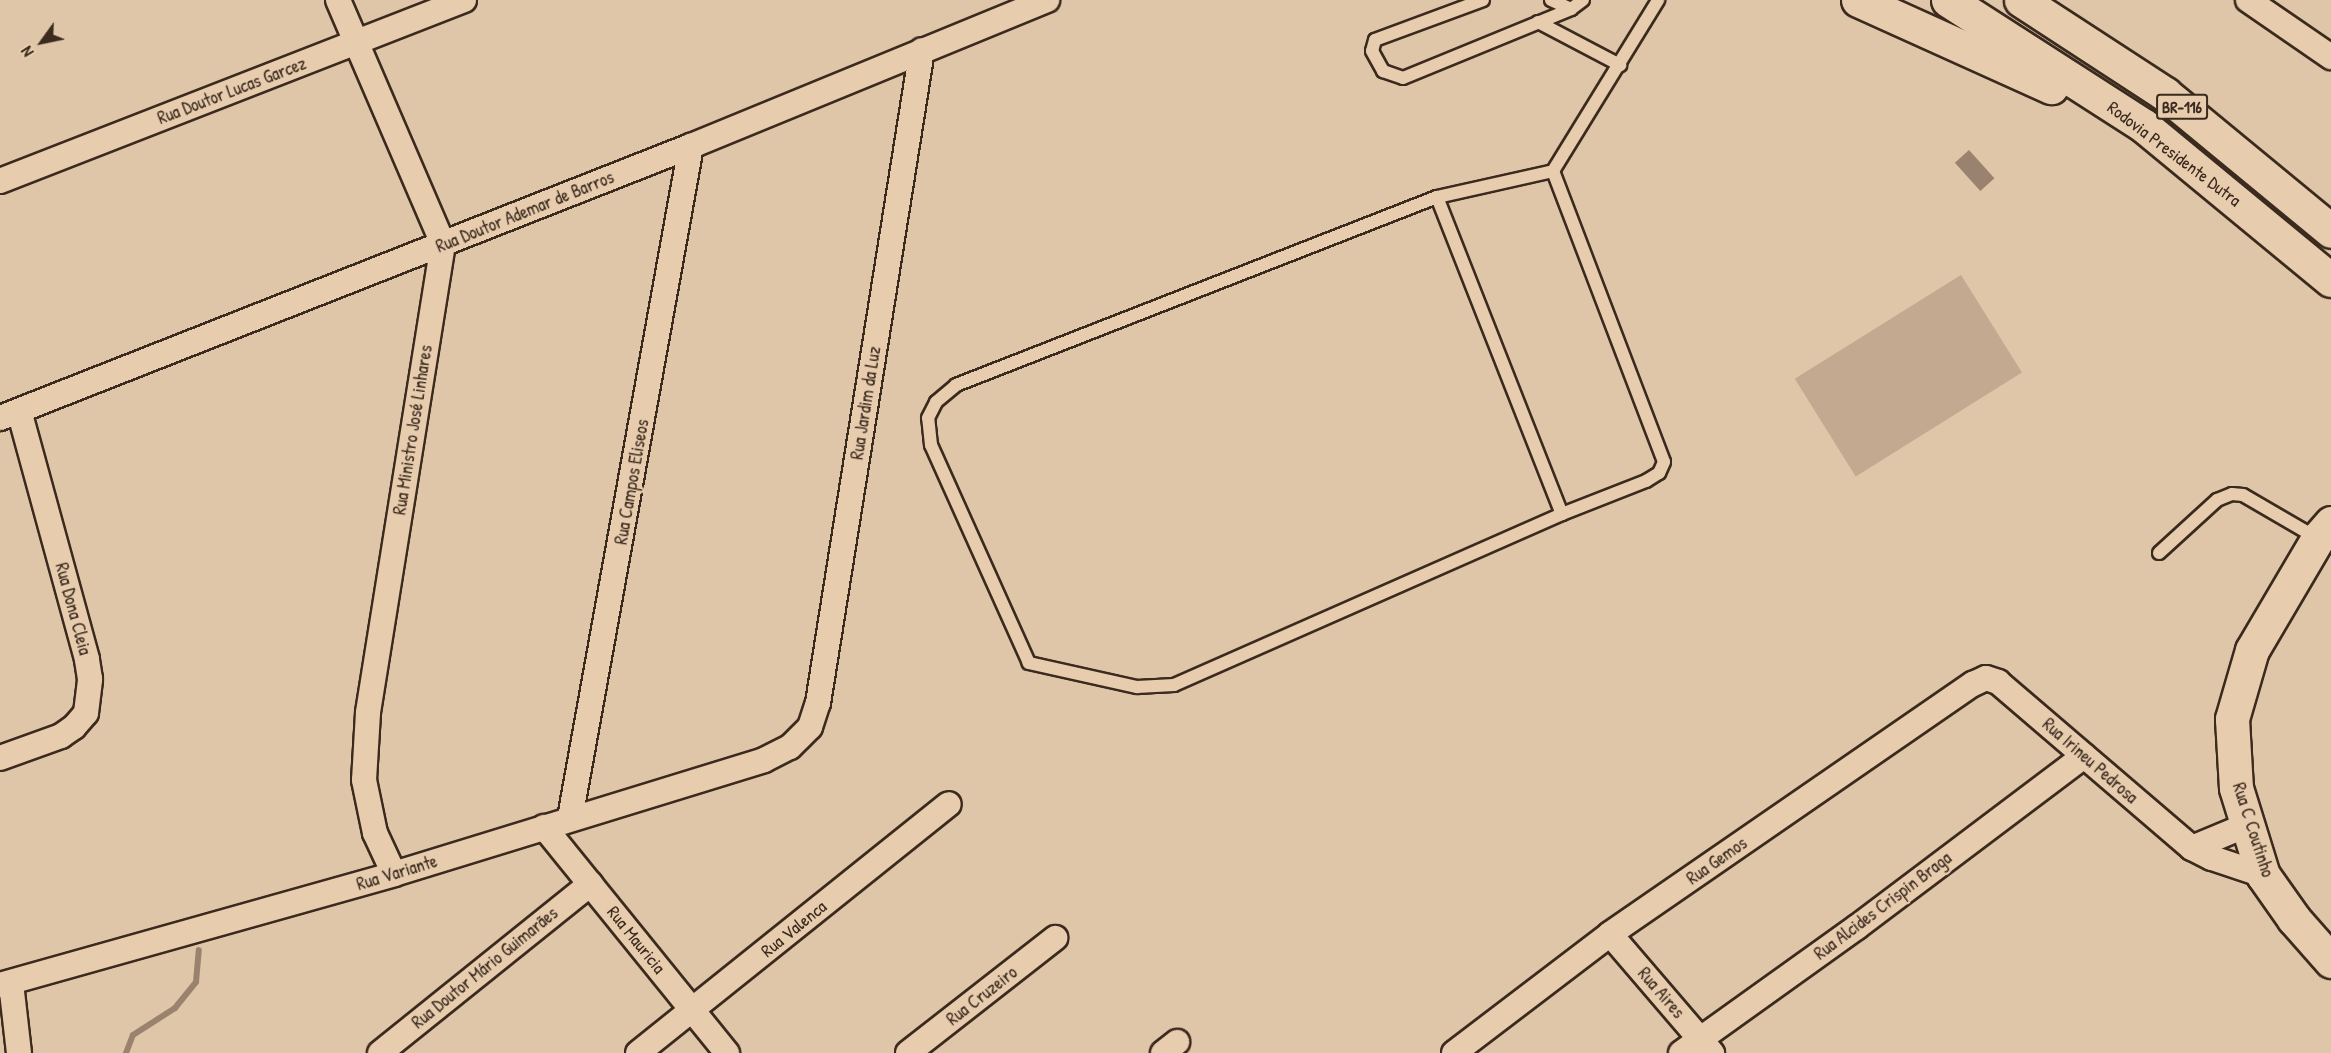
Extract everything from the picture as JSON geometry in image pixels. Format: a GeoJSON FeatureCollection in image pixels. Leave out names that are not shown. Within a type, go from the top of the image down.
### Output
{"type":"FeatureCollection","features":[{"type":"Feature","properties":{"kind":"main road"},"geometry":{"type":"LineString","coordinates":[[1858,0],[2144,126]]}},
{"type":"Feature","properties":{"kind":"main road","name":"Rodovia Presidente Dutra"},"geometry":{"type":"LineString","coordinates":[[1948,0],[2144,126],[2331,280]]}},
{"type":"Feature","properties":{"kind":"main road","name":"BR-116"},"geometry":{"type":"LineString","coordinates":[[2021,0],[2165,94],[2331,231]]}},
{"type":"Feature","properties":{"kind":"main road","name":"Rua C Coutinho"},"geometry":{"type":"LineString","coordinates":[[2324,531],[2252,650],[2232,719],[2235,788],[2263,875],[2294,919],[2331,961]]}},
{"type":"Feature","properties":{"kind":"street"},"geometry":{"type":"LineString","coordinates":[[338,0],[443,244]]}},
{"type":"Feature","properties":{"kind":"street","name":"Rua Doutor Lucas Garcez"},"geometry":{"type":"LineString","coordinates":[[0,181],[464,0]]}},
{"type":"Feature","properties":{"kind":"street","name":"Rua Doutor Ademar de Barros"},"geometry":{"type":"LineString","coordinates":[[10,414],[691,146],[922,50],[1008,7],[1047,0]]}},
{"type":"Feature","properties":{"kind":"street"},"geometry":{"type":"LineString","coordinates":[[2248,0],[2331,57]]}},
{"type":"Feature","properties":{"kind":"street","name":"Rua Jardim da Luz"},"geometry":{"type":"LineString","coordinates":[[790,747],[810,727],[818,703],[922,50]]}},
{"type":"Feature","properties":{"kind":"street","name":"Rua Campos Eliseos"},"geometry":{"type":"LineString","coordinates":[[570,818],[691,146]]}},
{"type":"Feature","properties":{"kind":"street","name":"Rua Ministro José Linhares"},"geometry":{"type":"LineString","coordinates":[[394,874],[375,833],[364,780],[368,713],[443,244]]}},
{"type":"Feature","properties":{"kind":"street","name":"Rua Dona Cleia"},"geometry":{"type":"LineString","coordinates":[[0,758],[61,736],[74,727],[86,713],[90,679],[87,659],[10,414]]}},
{"type":"Feature","properties":{"kind":"street","name":"Rua Irineu Pedrosa"},"geometry":{"type":"LineString","coordinates":[[1986,678],[1998,682],[2192,848],[2212,858],[2263,875]]}},
{"type":"Feature","properties":{"kind":"street","name":"Rua Gemos"},"geometry":{"type":"LineString","coordinates":[[1454,1053],[1610,934],[1973,684],[1986,678]]}},
{"type":"Feature","properties":{"kind":"street","name":"Rua Variante"},"geometry":{"type":"LineString","coordinates":[[5,985],[394,874],[764,760],[790,747]]}},
{"type":"Feature","properties":{"kind":"street","name":"Rua Alcides Crispin Braga"},"geometry":{"type":"LineString","coordinates":[[1698,1048],[2084,756]]}},
{"type":"Feature","properties":{"kind":"street","name":"Rua Valenca"},"geometry":{"type":"LineString","coordinates":[[638,1053],[949,804]]}},
{"type":"Feature","properties":{"kind":"street"},"geometry":{"type":"LineString","coordinates":[[2192,848],[2247,825]]}},
{"type":"Feature","properties":{"kind":"street","name":"Rua Mauricia"},"geometry":{"type":"LineString","coordinates":[[544,827],[727,1053]]}},
{"type":"Feature","properties":{"kind":"street","name":"Rua Doutor Mário Guimarães"},"geometry":{"type":"LineString","coordinates":[[380,1053],[590,884]]}},
{"type":"Feature","properties":{"kind":"street","name":"Rua Aires"},"geometry":{"type":"LineString","coordinates":[[1610,934],[1698,1048]]}},
{"type":"Feature","properties":{"kind":"street","name":"Rua Cruzeiro"},"geometry":{"type":"LineString","coordinates":[[908,1053],[1055,938]]}},
{"type":"Feature","properties":{"kind":"street"},"geometry":{"type":"LineString","coordinates":[[5,985],[19,1053]]}},
{"type":"Feature","properties":{"kind":"lane"},"geometry":{"type":"LineString","coordinates":[[1483,0],[1375,40],[1372,51],[1383,71],[1403,78],[1571,9],[1583,0]]}},
{"type":"Feature","properties":{"kind":"lane"},"geometry":{"type":"LineString","coordinates":[[1551,0],[1571,9]]}},
{"type":"Feature","properties":{"kind":"lane"},"geometry":{"type":"LineString","coordinates":[[1552,171],[1664,462],[1659,473],[1646,481],[1562,514],[1174,685],[1137,687],[1029,663],[931,445],[928,418],[936,402],[956,385],[1437,197],[1552,171],[1620,66],[1658,0]]}},
{"type":"Feature","properties":{"kind":"lane"},"geometry":{"type":"LineString","coordinates":[[1538,22],[1620,66]]}},
{"type":"Feature","properties":{"kind":"lane"},"geometry":{"type":"LineString","coordinates":[[1437,197],[1562,514]]}},
{"type":"Feature","properties":{"kind":"lane"},"geometry":{"type":"LineString","coordinates":[[2159,553],[2217,500],[2232,494],[2243,495],[2324,531]]}},
{"type":"Feature","properties":{"kind":"shaded area"},"geometry":{"type":"Polygon","coordinates":[[[1969,150],[1994,178],[1980,191],[1955,163],[1969,150]]]}},
{"type":"Feature","properties":{"kind":"shaded area"},"geometry":{"type":"Polygon","coordinates":[[[1961,275],[2022,373],[1856,476],[1795,379],[1961,275]]]}},
{"type":"Feature","properties":{"kind":"waterway"},"geometry":{"type":"LineString","coordinates":[[126,1053],[133,1035],[175,1008],[196,982],[199,950]]}}]}
